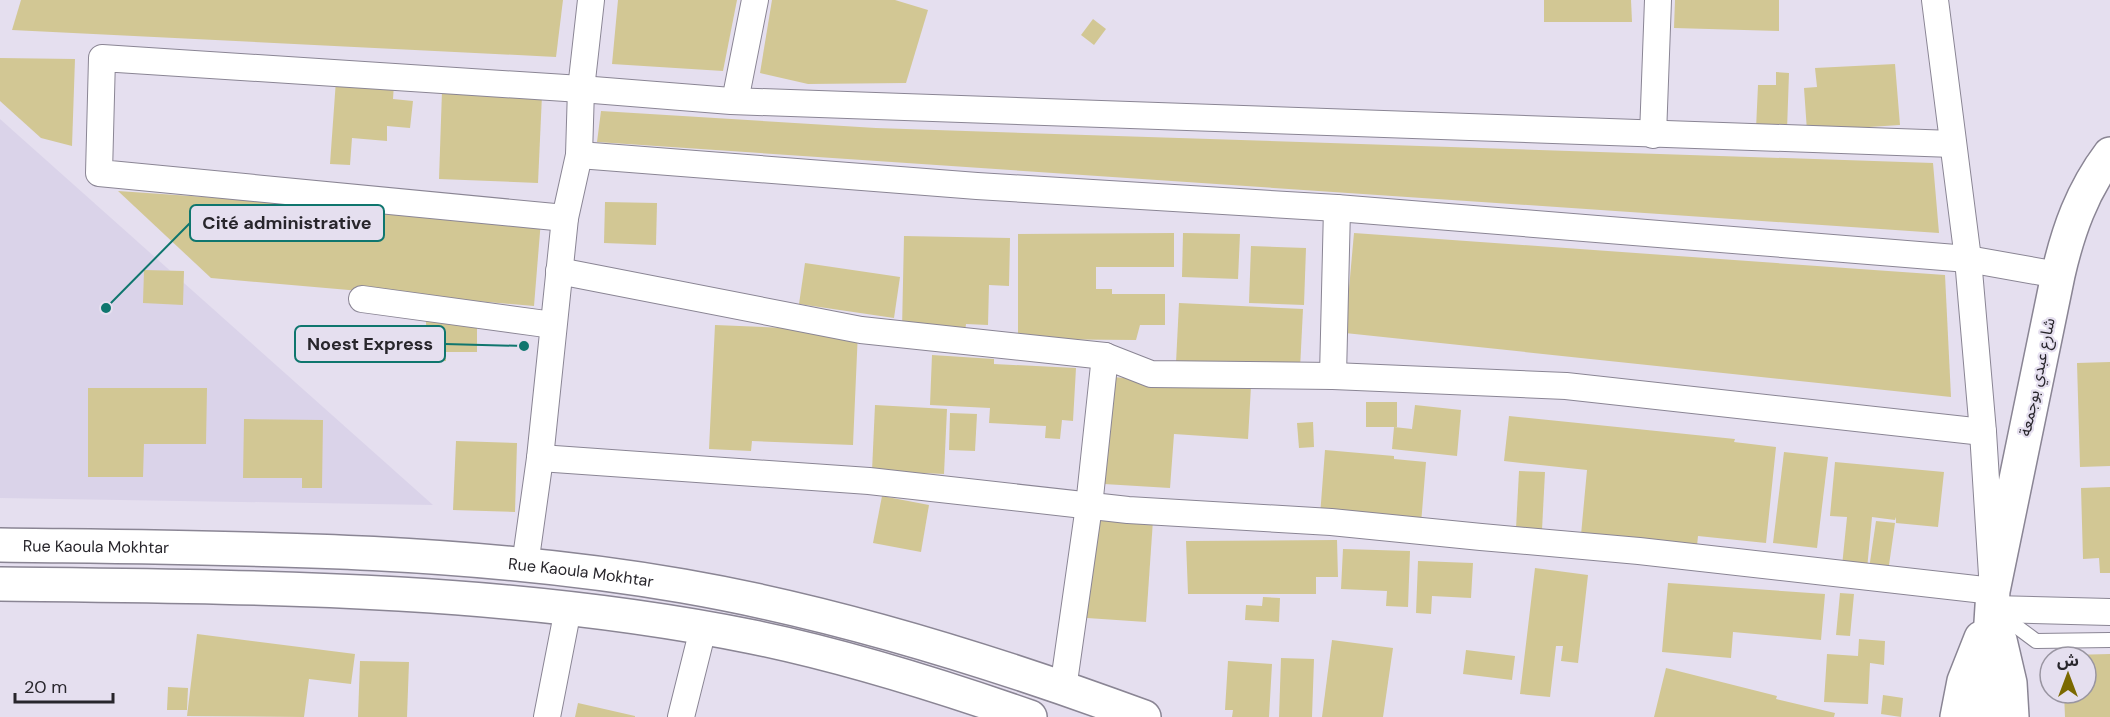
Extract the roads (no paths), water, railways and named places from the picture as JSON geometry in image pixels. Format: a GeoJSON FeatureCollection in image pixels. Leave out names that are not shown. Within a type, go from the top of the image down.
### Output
{"type":"FeatureCollection","features":[{"type":"Feature","properties":{"kind":"main road","name":"شارع عبدي بوجمعة"},"geometry":{"type":"LineString","coordinates":[[1993,600],[2067,237],[2081,200],[2110,154]]}},
{"type":"Feature","properties":{"kind":"main road","name":"Rue Kaoula Mokhtar"},"geometry":{"type":"LineString","coordinates":[[0,545],[279,549],[409,555],[525,565],[683,586],[770,604],[913,641],[1144,717]]}},
{"type":"Feature","properties":{"kind":"main road"},"geometry":{"type":"LineString","coordinates":[[0,584],[250,587],[402,594],[568,609],[754,638],[845,660],[1021,715]]}},
{"type":"Feature","properties":{"kind":"main road"},"geometry":{"type":"LineString","coordinates":[[1957,717],[1964,681],[1993,600]]}},
{"type":"Feature","properties":{"kind":"main road"},"geometry":{"type":"LineString","coordinates":[[1985,717],[1993,600]]}},
{"type":"Feature","properties":{"kind":"main road"},"geometry":{"type":"LineString","coordinates":[[1993,600],[2010,683],[2012,717]]}},
{"type":"Feature","properties":{"kind":"street"},"geometry":{"type":"LineString","coordinates":[[525,565],[540,458],[565,218],[579,155],[580,89],[591,0]]}},
{"type":"Feature","properties":{"kind":"street"},"geometry":{"type":"LineString","coordinates":[[735,101],[755,0]]}},
{"type":"Feature","properties":{"kind":"street"},"geometry":{"type":"LineString","coordinates":[[1653,135],[1658,0]]}},
{"type":"Feature","properties":{"kind":"street"},"geometry":{"type":"LineString","coordinates":[[1935,0],[1968,259],[1983,432],[1993,600]]}},
{"type":"Feature","properties":{"kind":"street"},"geometry":{"type":"LineString","coordinates":[[565,218],[99,173],[102,58],[735,101],[1953,144]]}},
{"type":"Feature","properties":{"kind":"street"},"geometry":{"type":"LineString","coordinates":[[579,155],[977,186],[1337,208],[1968,259],[2058,275]]}},
{"type":"Feature","properties":{"kind":"street"},"geometry":{"type":"LineString","coordinates":[[1333,376],[1337,208]]}},
{"type":"Feature","properties":{"kind":"street"},"geometry":{"type":"LineString","coordinates":[[559,271],[861,330],[1105,356],[1151,374],[1333,376],[1566,386],[1983,432]]}},
{"type":"Feature","properties":{"kind":"street"},"geometry":{"type":"LineString","coordinates":[[362,299],[553,325]]}},
{"type":"Feature","properties":{"kind":"street"},"geometry":{"type":"LineString","coordinates":[[1063,689],[1089,506],[1105,356]]}},
{"type":"Feature","properties":{"kind":"street"},"geometry":{"type":"LineString","coordinates":[[540,458],[869,481],[1089,506],[1331,522],[1639,551],[1993,600],[2110,612]]}},
{"type":"Feature","properties":{"kind":"street"},"geometry":{"type":"LineString","coordinates":[[547,717],[568,609]]}},
{"type":"Feature","properties":{"kind":"street"},"geometry":{"type":"LineString","coordinates":[[681,717],[703,629]]}},
{"type":"Feature","properties":{"kind":"lane"},"geometry":{"type":"LineString","coordinates":[[1993,600],[2036,641],[2110,640]]}},
{"type":"Feature","properties":{"kind":"place","name":"Cité administrative"},"geometry":{"type":"Point","coordinates":[106,308]}},
{"type":"Feature","properties":{"kind":"place","name":"Noest Express"},"geometry":{"type":"Point","coordinates":[524,346]}}]}
